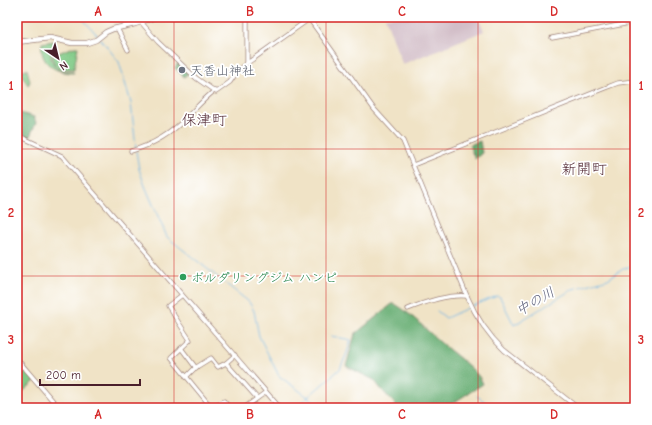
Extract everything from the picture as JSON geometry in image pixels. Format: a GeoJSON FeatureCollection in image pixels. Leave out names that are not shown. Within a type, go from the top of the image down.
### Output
{"type":"FeatureCollection","features":[{"type":"Feature","properties":{"kind":"main road"},"geometry":{"type":"LineString","coordinates":[[17,42],[50,38],[81,44],[94,41],[109,30],[156,17]]}},
{"type":"Feature","properties":{"kind":"street"},"geometry":{"type":"LineString","coordinates":[[247,17],[247,63]]}},
{"type":"Feature","properties":{"kind":"street"},"geometry":{"type":"LineString","coordinates":[[134,150],[159,139],[186,118],[195,107],[214,91],[216,92],[230,82],[236,72],[247,63],[309,18],[374,109],[401,138],[466,296],[482,325],[499,345],[578,408]]}},
{"type":"Feature","properties":{"kind":"street"},"geometry":{"type":"LineString","coordinates":[[141,22],[158,42],[196,78],[214,91]]}},
{"type":"Feature","properties":{"kind":"street"},"geometry":{"type":"LineString","coordinates":[[552,38],[635,22]]}},
{"type":"Feature","properties":{"kind":"street"},"geometry":{"type":"LineString","coordinates":[[117,28],[128,50]]}},
{"type":"Feature","properties":{"kind":"street"},"geometry":{"type":"LineString","coordinates":[[635,64],[635,71]]}},
{"type":"Feature","properties":{"kind":"street"},"geometry":{"type":"LineString","coordinates":[[413,165],[618,83],[635,81]]}},
{"type":"Feature","properties":{"kind":"street"},"geometry":{"type":"LineString","coordinates":[[17,135],[62,156],[280,408]]}},
{"type":"Feature","properties":{"kind":"street"},"geometry":{"type":"LineString","coordinates":[[182,295],[168,306],[190,340],[171,358],[213,408],[224,401],[229,408]]}},
{"type":"Feature","properties":{"kind":"street"},"geometry":{"type":"LineString","coordinates":[[408,309],[424,302],[466,296]]}},
{"type":"Feature","properties":{"kind":"street"},"geometry":{"type":"LineString","coordinates":[[181,348],[196,368]]}},
{"type":"Feature","properties":{"kind":"street"},"geometry":{"type":"LineString","coordinates":[[186,377],[211,358],[218,367],[226,363],[235,355]]}},
{"type":"Feature","properties":{"kind":"street"},"geometry":{"type":"LineString","coordinates":[[17,359],[59,408]]}},
{"type":"Feature","properties":{"kind":"street"},"geometry":{"type":"LineString","coordinates":[[226,363],[257,398]]}},
{"type":"Feature","properties":{"kind":"street"},"geometry":{"type":"LineString","coordinates":[[17,371],[24,366]]}},
{"type":"Feature","properties":{"kind":"street"},"geometry":{"type":"LineString","coordinates":[[244,408],[266,392]]}},
{"type":"Feature","properties":{"kind":"street"},"geometry":{"type":"LineString","coordinates":[[17,403],[21,408]]}},
{"type":"Feature","properties":{"kind":"shaded area"},"geometry":{"type":"Polygon","coordinates":[[[385,17],[478,17],[484,31],[403,64],[385,17]]]}},
{"type":"Feature","properties":{"kind":"green space"},"geometry":{"type":"Polygon","coordinates":[[[54,41],[51,57],[53,63],[60,71],[50,66],[43,57],[42,43],[54,41]]]}},
{"type":"Feature","properties":{"kind":"green space"},"geometry":{"type":"Polygon","coordinates":[[[74,47],[78,47],[74,69],[60,69],[54,63],[53,55],[74,47]]]}},
{"type":"Feature","properties":{"kind":"green space"},"geometry":{"type":"Polygon","coordinates":[[[178,63],[189,73],[184,77],[175,68],[178,63]]]}},
{"type":"Feature","properties":{"kind":"green space"},"geometry":{"type":"Polygon","coordinates":[[[27,69],[30,82],[28,85],[19,71],[27,69]]]}},
{"type":"Feature","properties":{"kind":"green space"},"geometry":{"type":"Polygon","coordinates":[[[60,71],[73,71],[74,73],[67,73],[60,71]]]}},
{"type":"Feature","properties":{"kind":"green space"},"geometry":{"type":"Polygon","coordinates":[[[17,112],[34,117],[36,123],[29,138],[17,134],[17,112]]]}},
{"type":"Feature","properties":{"kind":"green space"},"geometry":{"type":"Polygon","coordinates":[[[480,141],[482,153],[475,159],[469,145],[480,141]]]}},
{"type":"Feature","properties":{"kind":"green space"},"geometry":{"type":"Polygon","coordinates":[[[392,304],[395,304],[407,312],[464,362],[476,373],[483,384],[445,408],[396,408],[394,403],[374,380],[346,366],[355,334],[392,304]]]}},
{"type":"Feature","properties":{"kind":"green space"},"geometry":{"type":"Polygon","coordinates":[[[23,367],[35,381],[20,394],[17,391],[17,372],[23,367]]]}},
{"type":"Feature","properties":{"kind":"waterway"},"geometry":{"type":"LineString","coordinates":[[81,17],[98,36]]}},
{"type":"Feature","properties":{"kind":"waterway"},"geometry":{"type":"LineString","coordinates":[[100,38],[119,62],[131,103],[136,148]]}},
{"type":"Feature","properties":{"kind":"waterway"},"geometry":{"type":"LineString","coordinates":[[136,151],[139,169],[145,186],[167,237],[249,302],[254,311],[259,336],[279,376],[321,408]]}},
{"type":"Feature","properties":{"kind":"waterway","name":"中の川"},"geometry":{"type":"LineString","coordinates":[[473,306],[497,296],[500,297],[514,325],[573,289],[608,279],[623,269],[635,265]]}},
{"type":"Feature","properties":{"kind":"waterway","name":"中の川"},"geometry":{"type":"LineString","coordinates":[[437,311],[446,318],[470,307]]}},
{"type":"Feature","properties":{"kind":"waterway"},"geometry":{"type":"LineString","coordinates":[[295,408],[340,369],[351,340],[331,336]]}},
{"type":"Feature","properties":{"kind":"waterway"},"geometry":{"type":"LineString","coordinates":[[477,396],[493,408]]}},
{"type":"Feature","properties":{"kind":"place","name":"天香山神社"},"geometry":{"type":"Point","coordinates":[182,70]}},
{"type":"Feature","properties":{"kind":"place","name":"ボルダリングジム ハンピ"},"geometry":{"type":"Point","coordinates":[183,277]}},
{"type":"Feature","properties":{"kind":"district","name":"保津町"},"geometry":{"type":"Point","coordinates":[204,120]}},
{"type":"Feature","properties":{"kind":"district","name":"新開町"},"geometry":{"type":"Point","coordinates":[584,169]}}]}
